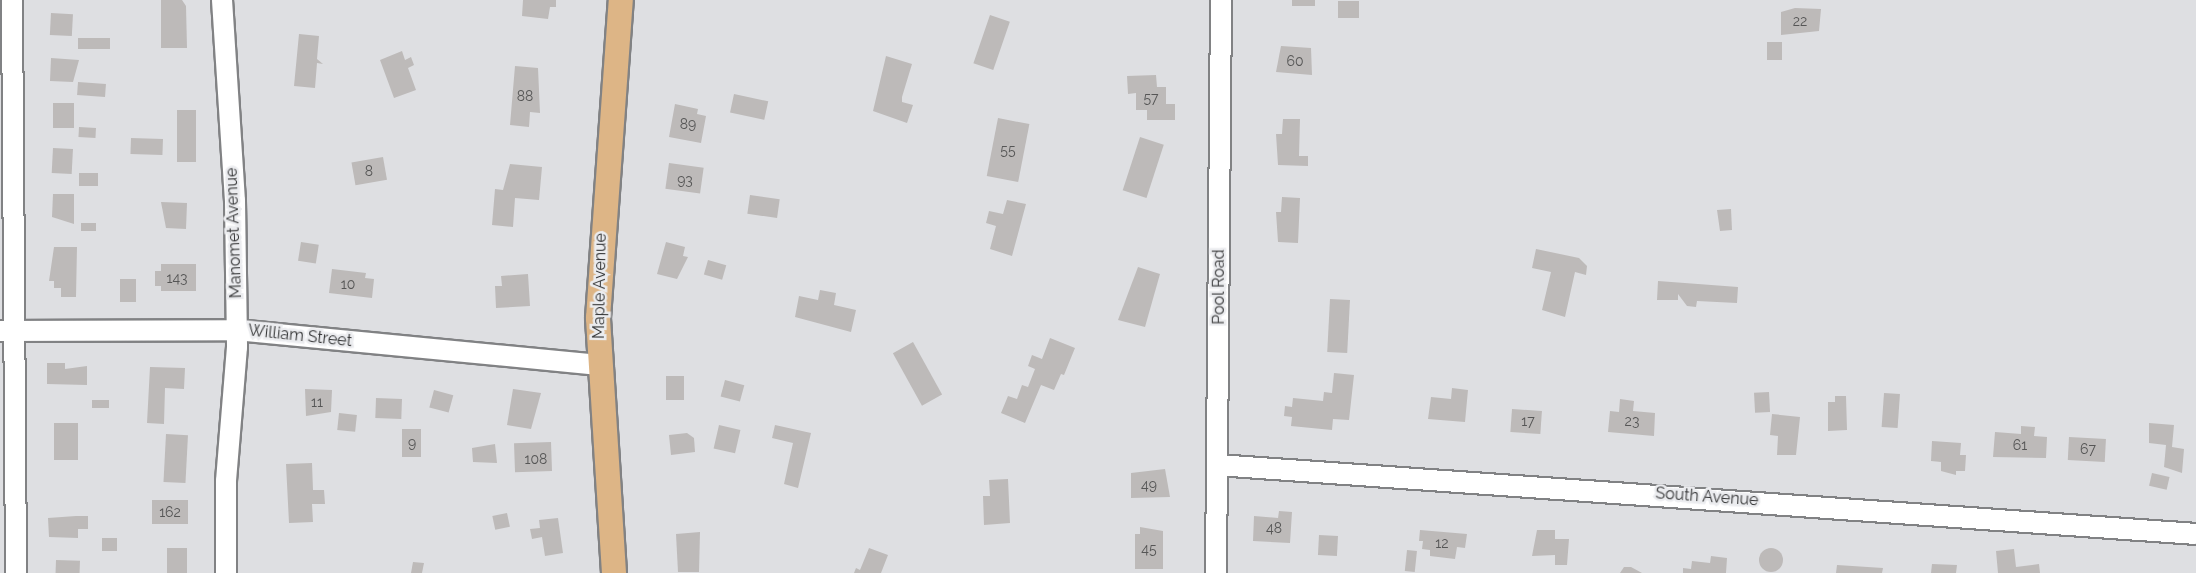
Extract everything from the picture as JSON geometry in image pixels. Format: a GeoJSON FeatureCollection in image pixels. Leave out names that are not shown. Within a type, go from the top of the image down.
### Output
{"type":"FeatureCollection","features":[{"type":"Feature","properties":{"kind":"main road","name":"Maple Avenue"},"geometry":{"type":"LineString","coordinates":[[614,573],[599,365],[602,206],[621,0]]}},
{"type":"Feature","properties":{"kind":"street"},"geometry":{"type":"LineString","coordinates":[[12,0],[7,331],[16,573]]}},
{"type":"Feature","properties":{"kind":"street","name":"Manomet Avenue"},"geometry":{"type":"LineString","coordinates":[[222,0],[235,201],[236,330],[226,481],[226,573]]}},
{"type":"Feature","properties":{"kind":"street","name":"Pool Road"},"geometry":{"type":"LineString","coordinates":[[1216,573],[1221,0]]}},
{"type":"Feature","properties":{"kind":"street","name":"William Street"},"geometry":{"type":"LineString","coordinates":[[7,331],[236,330],[599,365]]}},
{"type":"Feature","properties":{"kind":"street","name":"South Avenue"},"geometry":{"type":"LineString","coordinates":[[1217,465],[2196,534]]}},
{"type":"Feature","properties":{"kind":"building"},"geometry":{"type":"Polygon","coordinates":[[[161,0],[182,0],[186,6],[187,48],[161,48],[161,0]]]}},
{"type":"Feature","properties":{"kind":"building"},"geometry":{"type":"Polygon","coordinates":[[[523,0],[556,0],[556,7],[550,7],[548,19],[522,16],[523,0]]]}},
{"type":"Feature","properties":{"kind":"building"},"geometry":{"type":"Polygon","coordinates":[[[1292,0],[1315,0],[1315,6],[1292,6],[1292,0]]]}},
{"type":"Feature","properties":{"kind":"building"},"geometry":{"type":"Polygon","coordinates":[[[1338,1],[1359,1],[1359,18],[1338,18],[1338,1]]]}},
{"type":"Feature","properties":{"kind":"building"},"geometry":{"type":"Polygon","coordinates":[[[1795,8],[1821,9],[1819,31],[1781,35],[1781,12],[1795,8]]]}},
{"type":"Feature","properties":{"kind":"building"},"geometry":{"type":"Polygon","coordinates":[[[51,13],[73,14],[72,36],[50,35],[51,13]]]}},
{"type":"Feature","properties":{"kind":"building"},"geometry":{"type":"Polygon","coordinates":[[[990,15],[1010,22],[993,70],[973,63],[990,15]]]}},
{"type":"Feature","properties":{"kind":"building"},"geometry":{"type":"Polygon","coordinates":[[[299,34],[319,36],[317,59],[323,64],[317,63],[315,88],[294,86],[299,34]]]}},
{"type":"Feature","properties":{"kind":"building"},"geometry":{"type":"Polygon","coordinates":[[[78,38],[110,38],[110,49],[78,49],[78,38]]]}},
{"type":"Feature","properties":{"kind":"building"},"geometry":{"type":"Polygon","coordinates":[[[1767,42],[1782,42],[1782,60],[1767,60],[1767,42]]]}},
{"type":"Feature","properties":{"kind":"building"},"geometry":{"type":"Polygon","coordinates":[[[1281,46],[1311,48],[1312,75],[1276,72],[1281,46]]]}},
{"type":"Feature","properties":{"kind":"building"},"geometry":{"type":"Polygon","coordinates":[[[402,51],[405,60],[411,57],[414,65],[408,68],[416,90],[394,98],[380,60],[402,51]]]}},
{"type":"Feature","properties":{"kind":"building"},"geometry":{"type":"Polygon","coordinates":[[[886,56],[912,64],[902,97],[902,102],[913,105],[907,123],[873,111],[886,56]]]}},
{"type":"Feature","properties":{"kind":"building"},"geometry":{"type":"Polygon","coordinates":[[[51,58],[79,60],[73,82],[50,81],[51,58]]]}},
{"type":"Feature","properties":{"kind":"building"},"geometry":{"type":"Polygon","coordinates":[[[515,66],[538,68],[540,113],[530,112],[529,127],[510,125],[515,66]]]}},
{"type":"Feature","properties":{"kind":"building"},"geometry":{"type":"Polygon","coordinates":[[[1156,75],[1157,87],[1166,87],[1166,104],[1175,104],[1175,120],[1147,120],[1147,110],[1136,110],[1136,93],[1128,94],[1127,76],[1156,75]]]}},
{"type":"Feature","properties":{"kind":"building"},"geometry":{"type":"Polygon","coordinates":[[[78,82],[106,84],[105,97],[77,95],[78,82]]]}},
{"type":"Feature","properties":{"kind":"building"},"geometry":{"type":"Polygon","coordinates":[[[734,94],[768,101],[764,120],[730,113],[734,94]]]}},
{"type":"Feature","properties":{"kind":"building"},"geometry":{"type":"Polygon","coordinates":[[[53,103],[74,103],[74,128],[53,128],[53,103]]]}},
{"type":"Feature","properties":{"kind":"building"},"geometry":{"type":"Polygon","coordinates":[[[675,104],[698,109],[697,114],[706,116],[701,143],[669,137],[675,104]]]}},
{"type":"Feature","properties":{"kind":"building"},"geometry":{"type":"Polygon","coordinates":[[[177,110],[196,110],[196,162],[177,162],[177,110]]]}},
{"type":"Feature","properties":{"kind":"building"},"geometry":{"type":"Polygon","coordinates":[[[998,118],[1029,124],[1018,182],[987,176],[998,118]]]}},
{"type":"Feature","properties":{"kind":"building"},"geometry":{"type":"Polygon","coordinates":[[[1283,119],[1300,119],[1299,156],[1308,156],[1308,166],[1278,165],[1276,134],[1282,134],[1283,119]]]}},
{"type":"Feature","properties":{"kind":"building"},"geometry":{"type":"Polygon","coordinates":[[[79,127],[96,128],[95,138],[78,137],[79,127]]]}},
{"type":"Feature","properties":{"kind":"building"},"geometry":{"type":"Polygon","coordinates":[[[1140,137],[1164,145],[1146,198],[1123,190],[1140,137]]]}},
{"type":"Feature","properties":{"kind":"building"},"geometry":{"type":"Polygon","coordinates":[[[131,138],[163,139],[162,155],[130,154],[131,138]]]}},
{"type":"Feature","properties":{"kind":"building"},"geometry":{"type":"Polygon","coordinates":[[[53,148],[73,149],[72,174],[52,173],[53,148]]]}},
{"type":"Feature","properties":{"kind":"building"},"geometry":{"type":"Polygon","coordinates":[[[383,157],[387,180],[355,185],[351,163],[383,157]]]}},
{"type":"Feature","properties":{"kind":"building"},"geometry":{"type":"Polygon","coordinates":[[[669,163],[704,168],[700,194],[665,189],[669,163]]]}},
{"type":"Feature","properties":{"kind":"building"},"geometry":{"type":"Polygon","coordinates":[[[510,164],[542,167],[539,200],[515,198],[513,227],[492,225],[495,189],[503,190],[510,164]]]}},
{"type":"Feature","properties":{"kind":"building"},"geometry":{"type":"Polygon","coordinates":[[[79,173],[98,173],[98,186],[79,186],[79,173]]]}},
{"type":"Feature","properties":{"kind":"building"},"geometry":{"type":"Polygon","coordinates":[[[53,194],[74,194],[74,224],[52,217],[53,194]]]}},
{"type":"Feature","properties":{"kind":"building"},"geometry":{"type":"Polygon","coordinates":[[[750,195],[780,199],[777,218],[747,214],[750,195]]]}},
{"type":"Feature","properties":{"kind":"building"},"geometry":{"type":"Polygon","coordinates":[[[1282,197],[1300,198],[1298,243],[1278,242],[1276,212],[1281,212],[1282,197]]]}},
{"type":"Feature","properties":{"kind":"building"},"geometry":{"type":"Polygon","coordinates":[[[1007,200],[1026,204],[1012,256],[990,249],[996,226],[986,223],[989,211],[1003,214],[1007,200]]]}},
{"type":"Feature","properties":{"kind":"building"},"geometry":{"type":"Polygon","coordinates":[[[161,202],[187,203],[186,229],[166,228],[161,202]]]}},
{"type":"Feature","properties":{"kind":"building"},"geometry":{"type":"Polygon","coordinates":[[[1731,209],[1732,230],[1720,231],[1717,210],[1731,209]]]}},
{"type":"Feature","properties":{"kind":"building"},"geometry":{"type":"Polygon","coordinates":[[[81,223],[96,223],[96,231],[81,231],[81,223]]]}},
{"type":"Feature","properties":{"kind":"building"},"geometry":{"type":"Polygon","coordinates":[[[301,242],[319,245],[316,264],[298,261],[301,242]]]}},
{"type":"Feature","properties":{"kind":"building"},"geometry":{"type":"Polygon","coordinates":[[[666,242],[685,247],[683,256],[688,257],[677,279],[657,274],[666,242]]]}},
{"type":"Feature","properties":{"kind":"building"},"geometry":{"type":"Polygon","coordinates":[[[54,247],[77,247],[76,297],[61,297],[61,288],[54,288],[54,281],[49,281],[54,247]]]}},
{"type":"Feature","properties":{"kind":"building"},"geometry":{"type":"Polygon","coordinates":[[[1536,249],[1579,258],[1587,266],[1586,275],[1575,272],[1565,317],[1542,310],[1551,272],[1532,268],[1536,249]]]}},
{"type":"Feature","properties":{"kind":"building"},"geometry":{"type":"Polygon","coordinates":[[[708,260],[726,265],[722,280],[704,274],[708,260]]]}},
{"type":"Feature","properties":{"kind":"building"},"geometry":{"type":"Polygon","coordinates":[[[161,264],[196,264],[196,291],[161,291],[161,286],[155,286],[155,271],[161,271],[161,264]]]}},
{"type":"Feature","properties":{"kind":"building"},"geometry":{"type":"Polygon","coordinates":[[[1138,267],[1160,274],[1145,327],[1118,320],[1138,267]]]}},
{"type":"Feature","properties":{"kind":"building"},"geometry":{"type":"Polygon","coordinates":[[[332,269],[366,273],[365,278],[374,279],[372,298],[329,293],[332,269]]]}},
{"type":"Feature","properties":{"kind":"building"},"geometry":{"type":"Polygon","coordinates":[[[528,274],[530,306],[496,308],[495,286],[502,286],[501,276],[528,274]]]}},
{"type":"Feature","properties":{"kind":"building"},"geometry":{"type":"Polygon","coordinates":[[[120,279],[136,279],[136,302],[120,302],[120,279]]]}},
{"type":"Feature","properties":{"kind":"building"},"geometry":{"type":"Polygon","coordinates":[[[1658,281],[1738,287],[1737,303],[1697,301],[1696,307],[1687,306],[1678,294],[1678,300],[1657,300],[1658,281]]]}},
{"type":"Feature","properties":{"kind":"building"},"geometry":{"type":"Polygon","coordinates":[[[820,290],[836,293],[834,305],[856,310],[851,332],[795,317],[799,296],[818,300],[820,290]]]}},
{"type":"Feature","properties":{"kind":"building"},"geometry":{"type":"Polygon","coordinates":[[[1330,299],[1350,300],[1347,353],[1327,352],[1330,299]]]}},
{"type":"Feature","properties":{"kind":"building"},"geometry":{"type":"Polygon","coordinates":[[[1050,338],[1075,348],[1064,375],[1061,374],[1054,390],[1041,385],[1025,423],[1001,413],[1008,396],[1017,399],[1022,385],[1028,387],[1035,369],[1028,366],[1032,355],[1042,359],[1050,338]]]}},
{"type":"Feature","properties":{"kind":"building"},"geometry":{"type":"Polygon","coordinates":[[[913,342],[942,394],[922,406],[893,353],[913,342]]]}},
{"type":"Feature","properties":{"kind":"building"},"geometry":{"type":"Polygon","coordinates":[[[47,363],[65,363],[65,369],[87,366],[87,385],[47,384],[47,363]]]}},
{"type":"Feature","properties":{"kind":"building"},"geometry":{"type":"Polygon","coordinates":[[[150,367],[185,368],[184,389],[165,388],[164,424],[147,423],[150,367]]]}},
{"type":"Feature","properties":{"kind":"building"},"geometry":{"type":"Polygon","coordinates":[[[1334,373],[1354,375],[1349,420],[1333,419],[1332,430],[1291,426],[1292,417],[1284,416],[1285,406],[1292,407],[1293,398],[1323,401],[1324,392],[1332,393],[1334,373]]]}},
{"type":"Feature","properties":{"kind":"building"},"geometry":{"type":"Polygon","coordinates":[[[666,376],[684,376],[684,400],[666,400],[666,376]]]}},
{"type":"Feature","properties":{"kind":"building"},"geometry":{"type":"Polygon","coordinates":[[[725,380],[744,385],[740,402],[721,396],[725,380]]]}},
{"type":"Feature","properties":{"kind":"building"},"geometry":{"type":"Polygon","coordinates":[[[1452,388],[1468,390],[1465,422],[1428,419],[1431,397],[1451,399],[1452,388]]]}},
{"type":"Feature","properties":{"kind":"building"},"geometry":{"type":"Polygon","coordinates":[[[305,389],[332,390],[331,412],[306,416],[305,389]]]}},
{"type":"Feature","properties":{"kind":"building"},"geometry":{"type":"Polygon","coordinates":[[[513,389],[541,393],[531,429],[507,425],[513,389]]]}},
{"type":"Feature","properties":{"kind":"building"},"geometry":{"type":"Polygon","coordinates":[[[434,390],[453,395],[449,413],[429,407],[434,390]]]}},
{"type":"Feature","properties":{"kind":"building"},"geometry":{"type":"Polygon","coordinates":[[[1769,392],[1770,412],[1755,413],[1754,393],[1769,392]]]}},
{"type":"Feature","properties":{"kind":"building"},"geometry":{"type":"Polygon","coordinates":[[[1884,393],[1900,394],[1898,428],[1882,427],[1884,393]]]}},
{"type":"Feature","properties":{"kind":"building"},"geometry":{"type":"Polygon","coordinates":[[[1835,396],[1846,396],[1847,430],[1828,431],[1828,402],[1835,402],[1835,396]]]}},
{"type":"Feature","properties":{"kind":"building"},"geometry":{"type":"Polygon","coordinates":[[[376,398],[402,399],[401,419],[375,418],[376,398]]]}},
{"type":"Feature","properties":{"kind":"building"},"geometry":{"type":"Polygon","coordinates":[[[1620,399],[1634,401],[1633,411],[1655,413],[1654,436],[1608,432],[1610,411],[1619,412],[1620,399]]]}},
{"type":"Feature","properties":{"kind":"building"},"geometry":{"type":"Polygon","coordinates":[[[92,400],[109,400],[109,408],[92,408],[92,400]]]}},
{"type":"Feature","properties":{"kind":"building"},"geometry":{"type":"Polygon","coordinates":[[[1512,409],[1542,411],[1540,434],[1510,432],[1512,409]]]}},
{"type":"Feature","properties":{"kind":"building"},"geometry":{"type":"Polygon","coordinates":[[[339,413],[357,415],[355,432],[337,430],[339,413]]]}},
{"type":"Feature","properties":{"kind":"building"},"geometry":{"type":"Polygon","coordinates":[[[1772,414],[1800,417],[1796,455],[1777,455],[1778,436],[1770,435],[1772,414]]]}},
{"type":"Feature","properties":{"kind":"building"},"geometry":{"type":"Polygon","coordinates":[[[54,423],[78,423],[78,460],[54,460],[54,423]]]}},
{"type":"Feature","properties":{"kind":"building"},"geometry":{"type":"Polygon","coordinates":[[[2149,423],[2174,425],[2172,447],[2184,449],[2182,473],[2164,467],[2166,445],[2149,443],[2149,423]]]}},
{"type":"Feature","properties":{"kind":"building"},"geometry":{"type":"Polygon","coordinates":[[[719,425],[740,430],[735,453],[714,448],[719,425]]]}},
{"type":"Feature","properties":{"kind":"building"},"geometry":{"type":"Polygon","coordinates":[[[775,425],[811,433],[798,488],[784,484],[793,443],[772,438],[775,425]]]}},
{"type":"Feature","properties":{"kind":"building"},"geometry":{"type":"Polygon","coordinates":[[[2021,426],[2035,427],[2034,436],[2047,437],[2046,458],[1993,457],[1995,432],[2021,434],[2021,426]]]}},
{"type":"Feature","properties":{"kind":"building"},"geometry":{"type":"Polygon","coordinates":[[[402,429],[421,429],[421,457],[402,457],[402,429]]]}},
{"type":"Feature","properties":{"kind":"building"},"geometry":{"type":"Polygon","coordinates":[[[687,433],[694,438],[695,452],[671,455],[669,435],[687,433]]]}},
{"type":"Feature","properties":{"kind":"building"},"geometry":{"type":"Polygon","coordinates":[[[166,434],[188,435],[185,483],[163,482],[166,434]]]}},
{"type":"Feature","properties":{"kind":"building"},"geometry":{"type":"Polygon","coordinates":[[[2069,437],[2106,439],[2105,462],[2068,460],[2069,437]]]}},
{"type":"Feature","properties":{"kind":"building"},"geometry":{"type":"Polygon","coordinates":[[[1932,441],[1961,443],[1960,455],[1966,455],[1965,471],[1956,471],[1956,475],[1941,471],[1941,462],[1931,461],[1932,441]]]}},
{"type":"Feature","properties":{"kind":"building"},"geometry":{"type":"Polygon","coordinates":[[[551,442],[552,471],[515,472],[514,443],[551,442]]]}},
{"type":"Feature","properties":{"kind":"building"},"geometry":{"type":"Polygon","coordinates":[[[495,444],[497,463],[473,462],[472,448],[495,444]]]}},
{"type":"Feature","properties":{"kind":"building"},"geometry":{"type":"Polygon","coordinates":[[[312,463],[313,490],[324,490],[325,504],[312,504],[313,522],[289,523],[286,464],[312,463]]]}},
{"type":"Feature","properties":{"kind":"building"},"geometry":{"type":"Polygon","coordinates":[[[1165,469],[1170,497],[1131,498],[1131,473],[1165,469]]]}},
{"type":"Feature","properties":{"kind":"building"},"geometry":{"type":"Polygon","coordinates":[[[2152,473],[2170,477],[2167,490],[2149,486],[2152,473]]]}},
{"type":"Feature","properties":{"kind":"building"},"geometry":{"type":"Polygon","coordinates":[[[1008,479],[1010,523],[984,525],[983,496],[990,496],[989,480],[1008,479]]]}},
{"type":"Feature","properties":{"kind":"building"},"geometry":{"type":"Polygon","coordinates":[[[152,500],[188,500],[188,524],[152,524],[152,500]]]}},
{"type":"Feature","properties":{"kind":"building"},"geometry":{"type":"Polygon","coordinates":[[[1279,511],[1292,512],[1290,543],[1253,541],[1254,516],[1278,518],[1279,511]]]}},
{"type":"Feature","properties":{"kind":"building"},"geometry":{"type":"Polygon","coordinates":[[[507,513],[510,527],[495,530],[492,516],[507,513]]]}},
{"type":"Feature","properties":{"kind":"building"},"geometry":{"type":"Polygon","coordinates":[[[88,516],[88,529],[78,529],[78,538],[49,537],[48,518],[88,516]]]}},
{"type":"Feature","properties":{"kind":"building"},"geometry":{"type":"Polygon","coordinates":[[[558,518],[563,553],[545,556],[542,537],[532,539],[530,529],[540,528],[539,520],[558,518]]]}},
{"type":"Feature","properties":{"kind":"building"},"geometry":{"type":"Polygon","coordinates":[[[1140,527],[1163,531],[1163,569],[1135,569],[1135,534],[1140,534],[1140,527]]]}},
{"type":"Feature","properties":{"kind":"building"},"geometry":{"type":"Polygon","coordinates":[[[1420,530],[1467,534],[1465,548],[1457,547],[1455,559],[1430,556],[1430,550],[1422,549],[1423,541],[1419,541],[1420,530]]]}},
{"type":"Feature","properties":{"kind":"building"},"geometry":{"type":"Polygon","coordinates":[[[1537,530],[1555,530],[1555,539],[1569,539],[1567,565],[1555,565],[1555,555],[1532,556],[1537,530]]]}},
{"type":"Feature","properties":{"kind":"building"},"geometry":{"type":"Polygon","coordinates":[[[700,532],[699,572],[678,572],[676,534],[700,532]]]}},
{"type":"Feature","properties":{"kind":"building"},"geometry":{"type":"Polygon","coordinates":[[[1319,535],[1338,536],[1337,556],[1318,555],[1319,535]]]}},
{"type":"Feature","properties":{"kind":"building"},"geometry":{"type":"Polygon","coordinates":[[[102,538],[117,538],[117,551],[102,551],[102,538]]]}},
{"type":"Feature","properties":{"kind":"building"},"geometry":{"type":"Polygon","coordinates":[[[167,548],[187,548],[187,573],[167,573],[167,548]]]}},
{"type":"Feature","properties":{"kind":"building"},"geometry":{"type":"Polygon","coordinates":[[[869,548],[888,555],[881,573],[854,573],[856,568],[860,570],[869,548]]]}},
{"type":"Feature","properties":{"kind":"building"},"geometry":{"type":"Polygon","coordinates":[[[1771,548],[1780,551],[1783,560],[1780,569],[1771,572],[1762,569],[1759,560],[1762,551],[1771,548]]]}},
{"type":"Feature","properties":{"kind":"building"},"geometry":{"type":"Polygon","coordinates":[[[2014,549],[2016,567],[2039,564],[2040,573],[1998,573],[1996,551],[2014,549]]]}},
{"type":"Feature","properties":{"kind":"building"},"geometry":{"type":"Polygon","coordinates":[[[1407,550],[1417,551],[1415,572],[1405,571],[1407,550]]]}},
{"type":"Feature","properties":{"kind":"building"},"geometry":{"type":"Polygon","coordinates":[[[1711,556],[1727,558],[1726,573],[1683,573],[1683,568],[1691,569],[1692,561],[1710,563],[1711,556]]]}},
{"type":"Feature","properties":{"kind":"building"},"geometry":{"type":"Polygon","coordinates":[[[56,560],[80,561],[80,573],[56,573],[56,560]]]}},
{"type":"Feature","properties":{"kind":"building"},"geometry":{"type":"Polygon","coordinates":[[[413,562],[424,563],[422,573],[411,573],[413,562]]]}},
{"type":"Feature","properties":{"kind":"building"},"geometry":{"type":"Polygon","coordinates":[[[1932,564],[1957,565],[1956,573],[1931,573],[1932,564]]]}},
{"type":"Feature","properties":{"kind":"building"},"geometry":{"type":"Polygon","coordinates":[[[1837,565],[1883,568],[1882,573],[1836,573],[1837,565]]]}},
{"type":"Feature","properties":{"kind":"building"},"geometry":{"type":"Polygon","coordinates":[[[1624,567],[1631,567],[1642,573],[1620,573],[1624,567]]]}}]}
